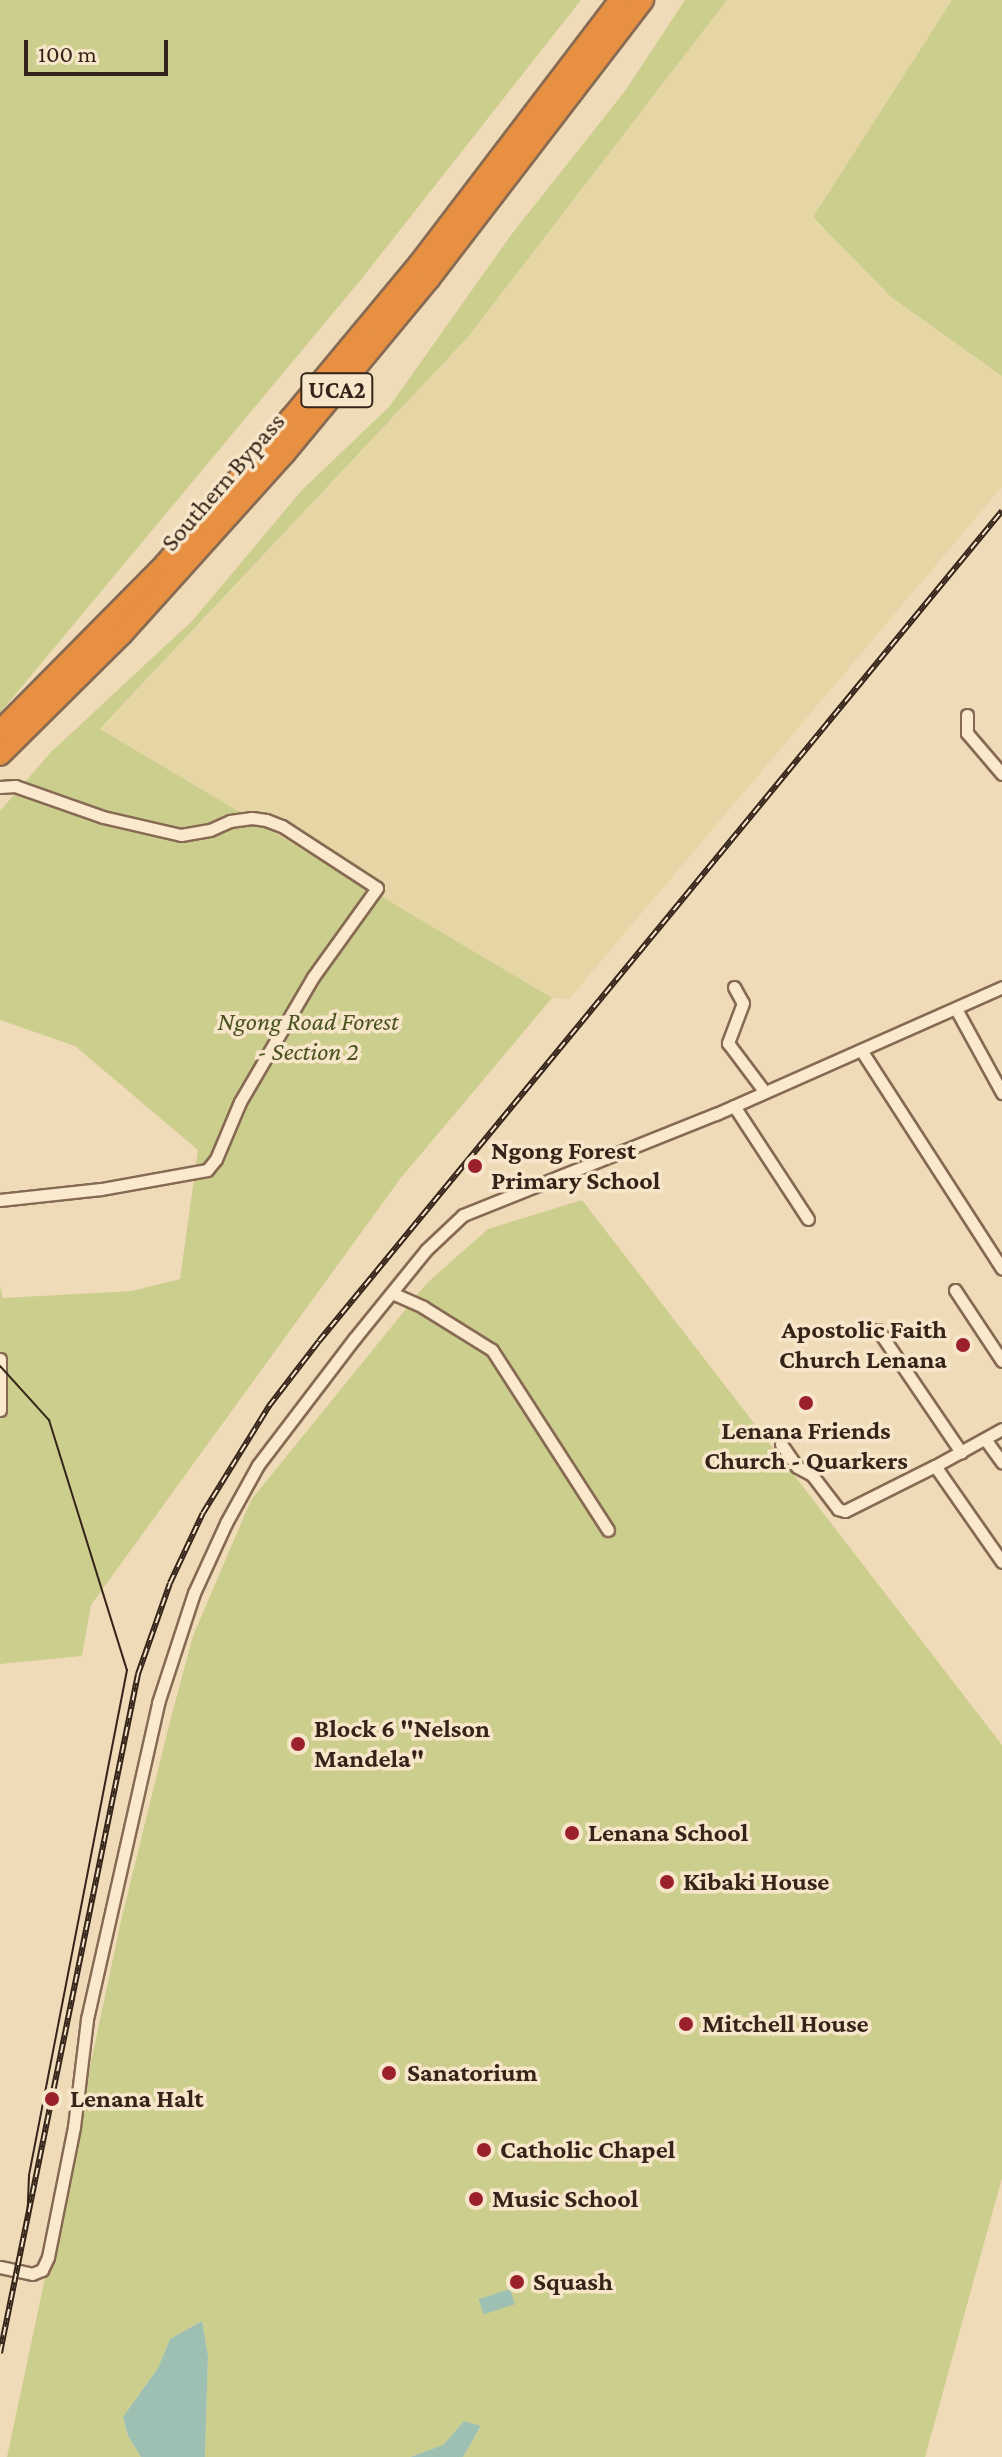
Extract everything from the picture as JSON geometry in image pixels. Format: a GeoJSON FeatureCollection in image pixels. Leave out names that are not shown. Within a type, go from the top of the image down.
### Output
{"type":"FeatureCollection","features":[{"type":"Feature","properties":{"kind":"highway","name":"Southern Bypass"},"geometry":{"type":"LineString","coordinates":[[0,731],[156,573],[292,417],[419,264],[620,0]]}},
{"type":"Feature","properties":{"kind":"highway","name":"Southern Bypass"},"geometry":{"type":"LineString","coordinates":[[0,755],[122,634],[285,453],[429,279],[643,0]]}},
{"type":"Feature","properties":{"kind":"street"},"geometry":{"type":"LineString","coordinates":[[967,715],[967,733],[1002,774]]}},
{"type":"Feature","properties":{"kind":"street"},"geometry":{"type":"LineString","coordinates":[[0,787],[15,786],[103,817],[181,835],[210,830],[230,821],[266,820],[282,826],[377,888],[313,977],[240,1102],[216,1159],[207,1170],[101,1189],[0,1200]]}},
{"type":"Feature","properties":{"kind":"street"},"geometry":{"type":"LineString","coordinates":[[734,987],[743,1003],[728,1043],[764,1091]]}},
{"type":"Feature","properties":{"kind":"street"},"geometry":{"type":"LineString","coordinates":[[0,2267],[32,2274],[42,2270],[48,2257],[74,2127],[87,2019],[158,1703],[194,1593],[258,1465],[392,1293],[426,1250],[463,1215],[734,1106],[1002,987]]}},
{"type":"Feature","properties":{"kind":"street"},"geometry":{"type":"LineString","coordinates":[[956,1009],[1002,1093]]}},
{"type":"Feature","properties":{"kind":"street"},"geometry":{"type":"LineString","coordinates":[[861,1050],[1002,1269]]}},
{"type":"Feature","properties":{"kind":"street"},"geometry":{"type":"LineString","coordinates":[[734,1106],[808,1219]]}},
{"type":"Feature","properties":{"kind":"street"},"geometry":{"type":"LineString","coordinates":[[955,1290],[1002,1361]]}},
{"type":"Feature","properties":{"kind":"street"},"geometry":{"type":"LineString","coordinates":[[392,1293],[423,1307],[492,1350],[608,1530]]}},
{"type":"Feature","properties":{"kind":"street"},"geometry":{"type":"LineString","coordinates":[[878,1330],[961,1452]]}},
{"type":"Feature","properties":{"kind":"street"},"geometry":{"type":"LineString","coordinates":[[0,1359],[0,1410]]}},
{"type":"Feature","properties":{"kind":"street"},"geometry":{"type":"LineString","coordinates":[[781,1444],[797,1467],[812,1475],[838,1509],[845,1511],[1002,1429]]}},
{"type":"Feature","properties":{"kind":"street"},"geometry":{"type":"LineString","coordinates":[[985,1439],[1002,1462]]}},
{"type":"Feature","properties":{"kind":"street"},"geometry":{"type":"LineString","coordinates":[[935,1466],[1002,1562]]}},
{"type":"Feature","properties":{"kind":"shaded area"},"geometry":{"type":"Polygon","coordinates":[[[727,0],[952,0],[813,217],[891,297],[1002,376],[1002,487],[569,999],[552,998],[100,730],[468,337],[727,0]]]}},
{"type":"Feature","properties":{"kind":"shaded area"},"geometry":{"type":"Polygon","coordinates":[[[510,2289],[515,2304],[484,2314],[479,2299],[510,2289]]]}},
{"type":"Feature","properties":{"kind":"shaded area"},"geometry":{"type":"Polygon","coordinates":[[[202,2321],[208,2356],[205,2457],[141,2457],[128,2436],[123,2417],[158,2368],[170,2339],[202,2321]]]}},
{"type":"Feature","properties":{"kind":"shaded area"},"geometry":{"type":"Polygon","coordinates":[[[464,2421],[481,2426],[463,2457],[410,2457],[443,2445],[464,2421]]]}},
{"type":"Feature","properties":{"kind":"green space"},"geometry":{"type":"Polygon","coordinates":[[[0,0],[581,0],[363,277],[0,713],[0,0]]]}},
{"type":"Feature","properties":{"kind":"green space","name":"Ngong Road Forest - Section 2"},"geometry":{"type":"Polygon","coordinates":[[[685,0],[727,0],[468,337],[100,729],[552,998],[400,1179],[91,1605],[82,1656],[0,1664],[0,1287],[3,1298],[132,1291],[180,1279],[198,1150],[75,1046],[0,1020],[0,811],[50,753],[192,621],[303,489],[389,407],[511,235],[625,91],[685,0]]]}},
{"type":"Feature","properties":{"kind":"green space"},"geometry":{"type":"Polygon","coordinates":[[[952,0],[1002,0],[1002,376],[891,297],[813,217],[952,0]]]}},
{"type":"Feature","properties":{"kind":"green space","name":"Lenana School"},"geometry":{"type":"Polygon","coordinates":[[[582,1200],[1002,1745],[1002,2178],[925,2457],[463,2457],[481,2427],[464,2421],[443,2445],[410,2457],[205,2457],[208,2356],[202,2321],[170,2339],[158,2368],[123,2417],[128,2436],[141,2457],[7,2457],[121,1921],[169,1725],[193,1636],[251,1500],[427,1283],[488,1229],[582,1200]]]}},
{"type":"Feature","properties":{"kind":"tram line"},"geometry":{"type":"LineString","coordinates":[[0,1366],[49,1420],[127,1670],[29,2175],[27,2227]]}},
{"type":"Feature","properties":{"kind":"railway"},"geometry":{"type":"LineString","coordinates":[[0,2353],[138,1674],[170,1583],[203,1513],[269,1406],[319,1341],[1002,511]]}},
{"type":"Feature","properties":{"kind":"place","name":"Ngong Forest Primary School"},"geometry":{"type":"Point","coordinates":[475,1166]}},
{"type":"Feature","properties":{"kind":"place","name":"Apostolic Faith Church Lenana"},"geometry":{"type":"Point","coordinates":[963,1345]}},
{"type":"Feature","properties":{"kind":"place","name":"Lenana Friends Church - Quarkers"},"geometry":{"type":"Point","coordinates":[806,1403]}},
{"type":"Feature","properties":{"kind":"place","name":"Block 6 \"Nelson Mandela\""},"geometry":{"type":"Point","coordinates":[298,1744]}},
{"type":"Feature","properties":{"kind":"place","name":"Lenana School"},"geometry":{"type":"Point","coordinates":[572,1833]}},
{"type":"Feature","properties":{"kind":"place","name":"Kibaki House"},"geometry":{"type":"Point","coordinates":[667,1882]}},
{"type":"Feature","properties":{"kind":"place","name":"Mitchell House"},"geometry":{"type":"Point","coordinates":[686,2024]}},
{"type":"Feature","properties":{"kind":"place","name":"Sanatorium"},"geometry":{"type":"Point","coordinates":[389,2073]}},
{"type":"Feature","properties":{"kind":"place","name":"Lenana Halt"},"geometry":{"type":"Point","coordinates":[52,2099]}},
{"type":"Feature","properties":{"kind":"place","name":"Catholic Chapel"},"geometry":{"type":"Point","coordinates":[484,2150]}},
{"type":"Feature","properties":{"kind":"place","name":"Music School"},"geometry":{"type":"Point","coordinates":[476,2199]}},
{"type":"Feature","properties":{"kind":"place","name":"Squash"},"geometry":{"type":"Point","coordinates":[517,2282]}}]}
